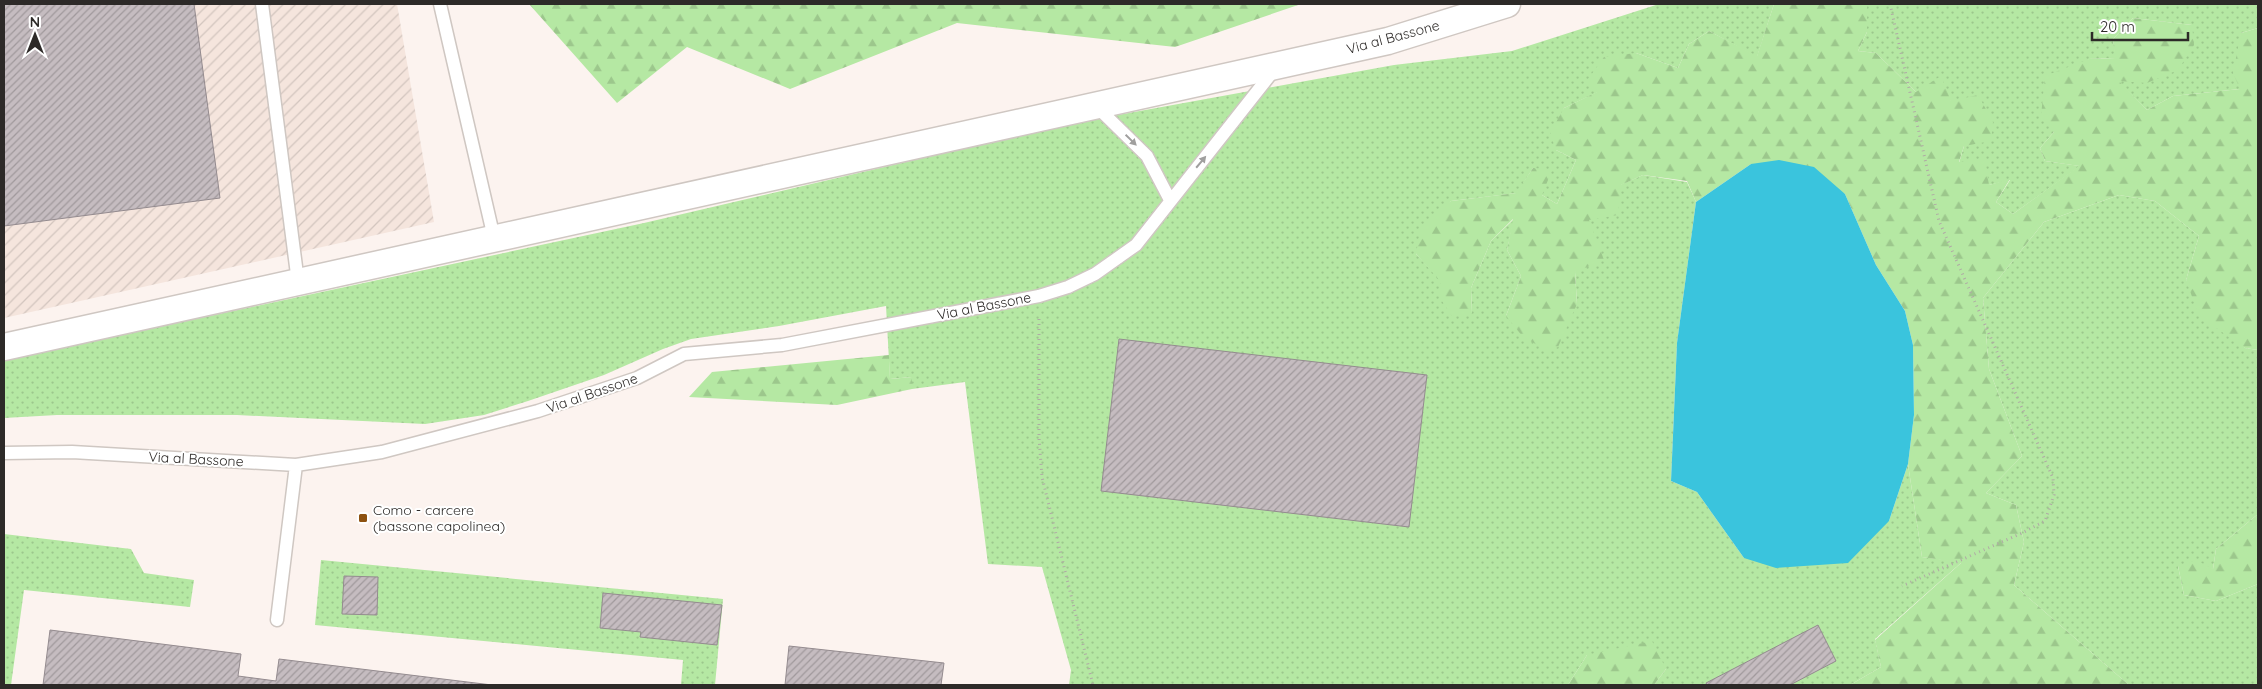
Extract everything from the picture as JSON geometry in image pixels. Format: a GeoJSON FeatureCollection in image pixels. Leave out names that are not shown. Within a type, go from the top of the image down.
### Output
{"type":"FeatureCollection","features":[{"type":"Feature","properties":{"kind":"street","name":"Via al Bassone"},"geometry":{"type":"LineString","coordinates":[[4,347],[1388,41],[1507,4]]}},
{"type":"Feature","properties":{"kind":"lane"},"geometry":{"type":"LineString","coordinates":[[262,4],[298,282]]}},
{"type":"Feature","properties":{"kind":"lane"},"geometry":{"type":"LineString","coordinates":[[440,4],[494,238]]}},
{"type":"Feature","properties":{"kind":"lane","name":"Via al Bassone"},"geometry":{"type":"LineString","coordinates":[[4,453],[72,452],[296,465],[382,452],[538,411],[637,378],[684,354],[782,345],[1039,296],[1068,287],[1095,274],[1136,245],[1277,66]]}},
{"type":"Feature","properties":{"kind":"lane"},"geometry":{"type":"LineString","coordinates":[[1096,106],[1147,156],[1170,200]]}},
{"type":"Feature","properties":{"kind":"lane"},"geometry":{"type":"LineString","coordinates":[[277,620],[296,465]]}},
{"type":"Feature","properties":{"kind":"path"},"geometry":{"type":"LineString","coordinates":[[1890,4],[1939,221],[2052,478],[2054,495],[2045,520],[2022,533],[1902,586]]}},
{"type":"Feature","properties":{"kind":"path"},"geometry":{"type":"LineString","coordinates":[[1039,296],[1039,438],[1042,476],[1093,685]]}},
{"type":"Feature","properties":{"kind":"shaded area"},"geometry":{"type":"Polygon","coordinates":[[[4,4],[397,4],[434,222],[4,318],[4,4]]]}},
{"type":"Feature","properties":{"kind":"green space"},"geometry":{"type":"Polygon","coordinates":[[[529,4],[1301,4],[1175,47],[957,23],[790,89],[687,47],[617,103],[529,4]]]}},
{"type":"Feature","properties":{"kind":"green space"},"geometry":{"type":"Polygon","coordinates":[[[1659,4],[1774,4],[1757,57],[1709,31],[1689,44],[1678,68],[1636,53],[1598,92],[1564,108],[1556,150],[1576,160],[1557,204],[1542,195],[1533,168],[1517,193],[1451,201],[1416,254],[1472,313],[1471,288],[1491,241],[1514,219],[1507,250],[1521,276],[1506,316],[1577,304],[1575,272],[1589,220],[1620,185],[1643,175],[1687,182],[1696,202],[1677,343],[1671,481],[1697,492],[1744,558],[1889,521],[1908,464],[1922,557],[1962,562],[1875,639],[1881,667],[1850,685],[1654,685],[1666,669],[1587,655],[1568,685],[1069,685],[1071,670],[1042,567],[988,564],[965,382],[912,389],[912,377],[890,379],[886,306],[779,326],[691,339],[604,375],[528,401],[484,415],[425,424],[237,415],[57,415],[4,418],[4,360],[644,223],[1068,124],[1394,65],[1512,51],[1659,4]]]}},
{"type":"Feature","properties":{"kind":"green space"},"geometry":{"type":"Polygon","coordinates":[[[1774,4],[1867,4],[1867,32],[1858,51],[1876,53],[1916,92],[1941,76],[1951,101],[1978,95],[1993,122],[1991,141],[1964,146],[1959,162],[1985,160],[1989,185],[2010,179],[1996,202],[2013,214],[2079,166],[2045,161],[2040,148],[2054,132],[2041,116],[2045,76],[2089,59],[2115,58],[2113,39],[2133,18],[2192,25],[2194,45],[2178,70],[2147,83],[2119,81],[2147,110],[2173,96],[2240,89],[2233,73],[2241,33],[2258,28],[2258,350],[2245,348],[2199,316],[2186,280],[2199,236],[2155,201],[2119,195],[2044,222],[1983,298],[1989,369],[2022,456],[1986,493],[2016,505],[2024,542],[2014,585],[2129,685],[1850,685],[1881,667],[1875,640],[1961,563],[1922,557],[1908,464],[1914,415],[1913,345],[1905,311],[1876,265],[1845,194],[1751,164],[1696,202],[1687,181],[1643,175],[1621,185],[1618,215],[1589,220],[1604,260],[1575,272],[1577,304],[1558,347],[1548,351],[1523,337],[1506,316],[1521,276],[1507,250],[1513,219],[1491,241],[1471,288],[1472,313],[1452,316],[1438,295],[1441,282],[1416,254],[1420,231],[1451,201],[1516,193],[1533,168],[1552,170],[1542,195],[1557,204],[1576,160],[1556,150],[1550,133],[1564,108],[1597,92],[1586,82],[1604,57],[1636,53],[1678,68],[1689,44],[1709,31],[1757,56],[1774,4]]]}},
{"type":"Feature","properties":{"kind":"green space"},"geometry":{"type":"Polygon","coordinates":[[[1867,4],[2258,4],[2258,28],[2241,33],[2240,89],[2173,96],[2147,110],[2118,81],[2192,25],[2133,18],[2113,39],[2116,58],[2089,59],[2054,132],[2040,148],[2045,161],[2080,166],[2013,214],[1996,202],[2010,180],[1989,185],[1959,163],[1964,146],[1951,101],[1916,92],[1876,53],[1858,51],[1867,32],[1867,4]]]}},
{"type":"Feature","properties":{"kind":"green space"},"geometry":{"type":"Polygon","coordinates":[[[2119,195],[2155,201],[2199,236],[2186,280],[2245,348],[2258,350],[2258,514],[2216,549],[2213,569],[2178,566],[2184,595],[2216,601],[2258,584],[2258,685],[2129,685],[2014,585],[2024,542],[2016,505],[1986,493],[2022,456],[1989,369],[1983,298],[2044,222],[2119,195]]]}},
{"type":"Feature","properties":{"kind":"green space"},"geometry":{"type":"Polygon","coordinates":[[[889,355],[890,379],[912,377],[912,389],[837,405],[689,397],[712,372],[889,355]]]}},
{"type":"Feature","properties":{"kind":"green space"},"geometry":{"type":"Polygon","coordinates":[[[2258,514],[2258,584],[2216,601],[2184,595],[2178,566],[2196,560],[2213,569],[2216,549],[2258,514]]]}},
{"type":"Feature","properties":{"kind":"green space"},"geometry":{"type":"Polygon","coordinates":[[[4,534],[131,549],[144,573],[194,580],[190,607],[24,590],[11,685],[4,685],[4,534]]]}},
{"type":"Feature","properties":{"kind":"green space"},"geometry":{"type":"Polygon","coordinates":[[[321,560],[723,599],[715,685],[681,685],[683,660],[315,625],[321,560]]]}},
{"type":"Feature","properties":{"kind":"green space"},"geometry":{"type":"Polygon","coordinates":[[[1652,641],[1666,669],[1654,685],[1568,685],[1587,655],[1652,641]]]}},
{"type":"Feature","properties":{"kind":"water"},"geometry":{"type":"Polygon","coordinates":[[[1779,160],[1814,167],[1845,194],[1876,265],[1905,311],[1913,345],[1914,415],[1908,464],[1889,521],[1848,563],[1776,568],[1744,558],[1697,492],[1671,481],[1677,343],[1696,202],[1751,164],[1779,160]]]}},
{"type":"Feature","properties":{"kind":"building"},"geometry":{"type":"Polygon","coordinates":[[[4,4],[194,4],[220,198],[4,226],[4,4]]]}},
{"type":"Feature","properties":{"kind":"building"},"geometry":{"type":"Polygon","coordinates":[[[1119,339],[1427,375],[1409,527],[1101,491],[1119,339]]]}},
{"type":"Feature","properties":{"kind":"building"},"geometry":{"type":"Polygon","coordinates":[[[344,576],[378,577],[377,615],[342,614],[344,576]]]}},
{"type":"Feature","properties":{"kind":"building"},"geometry":{"type":"Polygon","coordinates":[[[603,593],[722,605],[717,645],[640,637],[641,632],[600,628],[603,593]]]}},
{"type":"Feature","properties":{"kind":"building"},"geometry":{"type":"Polygon","coordinates":[[[1818,625],[1836,661],[1790,685],[1707,685],[1706,683],[1818,625]]]}},
{"type":"Feature","properties":{"kind":"building"},"geometry":{"type":"Polygon","coordinates":[[[50,630],[241,654],[238,676],[276,681],[279,659],[492,685],[43,685],[50,630]]]}},
{"type":"Feature","properties":{"kind":"building"},"geometry":{"type":"Polygon","coordinates":[[[789,646],[944,663],[941,685],[785,685],[789,646]]]}},
{"type":"Feature","properties":{"kind":"place","name":"Como - carcere (bassone capolinea)"},"geometry":{"type":"Point","coordinates":[363,518]}}]}
